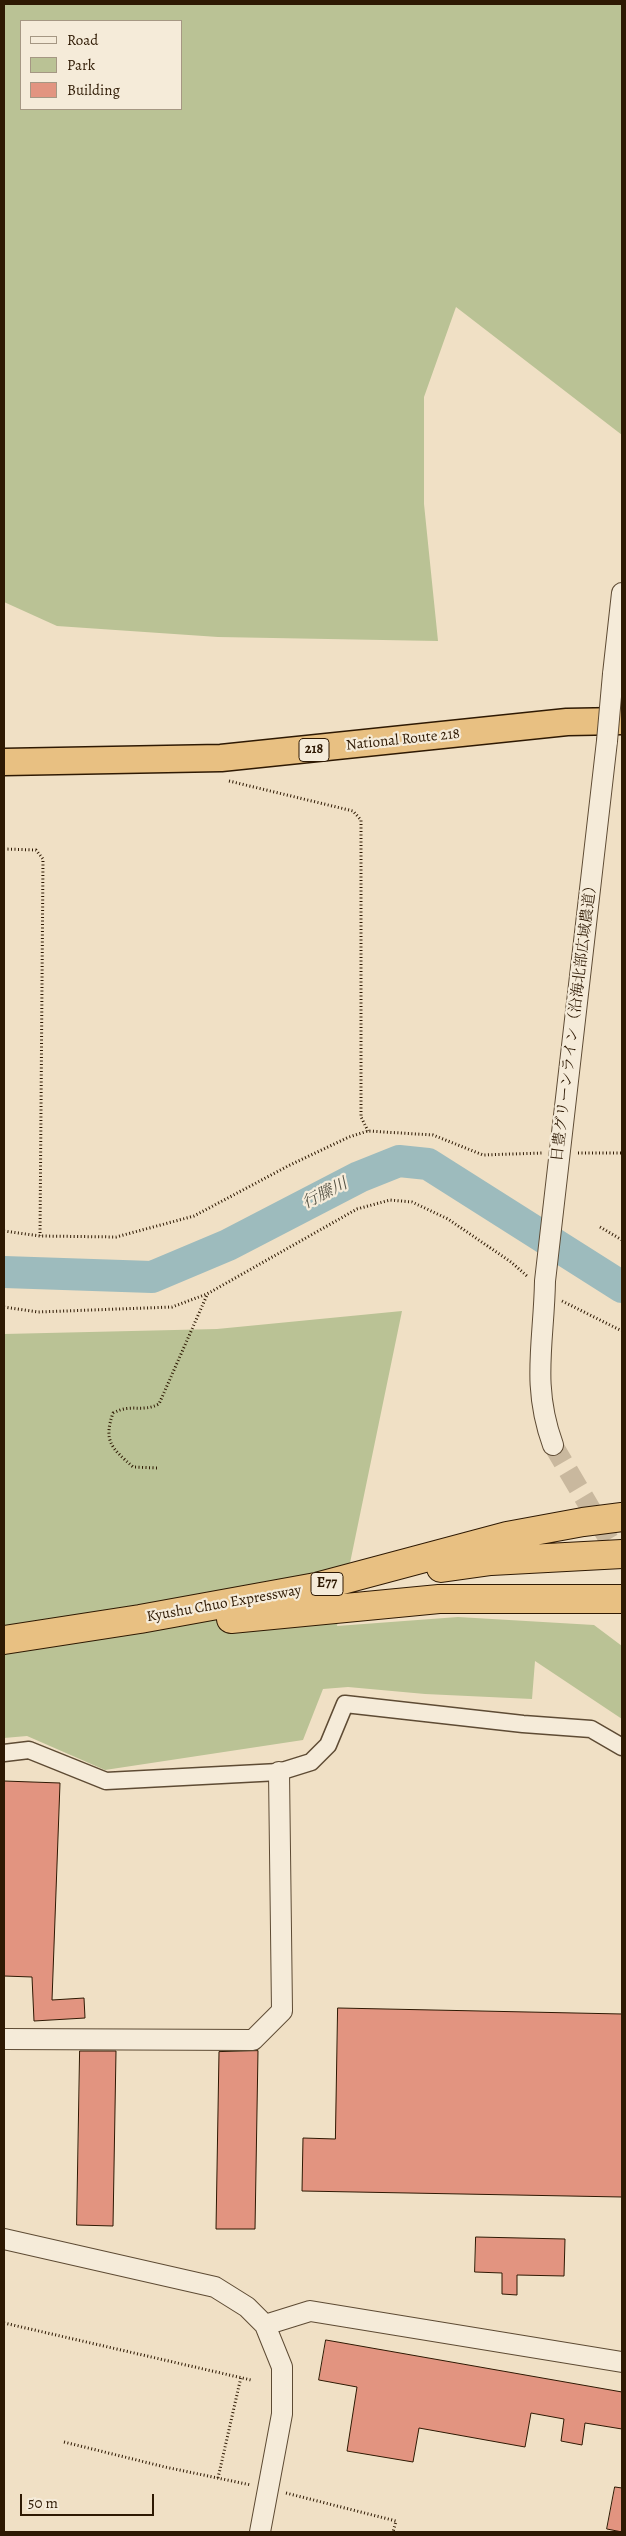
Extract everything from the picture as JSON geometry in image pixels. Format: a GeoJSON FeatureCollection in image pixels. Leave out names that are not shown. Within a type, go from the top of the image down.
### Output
{"type":"FeatureCollection","features":[{"type":"Feature","properties":{"kind":"highway","name":"National Route 218"},"geometry":{"type":"LineString","coordinates":[[4,762],[220,758],[567,722],[615,731]]}},
{"type":"Feature","properties":{"kind":"highway","name":"Kyushu Chuo Expressway"},"geometry":{"type":"LineString","coordinates":[[16,1639],[149,1618],[316,1587],[506,1536],[575,1523],[622,1517]]}},
{"type":"Feature","properties":{"kind":"highway"},"geometry":{"type":"LineString","coordinates":[[316,1587],[370,1577],[491,1561],[622,1554]]}},
{"type":"Feature","properties":{"kind":"highway","name":"Kyushu Chuo Expressway"},"geometry":{"type":"LineString","coordinates":[[16,1639],[439,1599],[622,1599]]}},
{"type":"Feature","properties":{"kind":"highway"},"geometry":{"type":"LineString","coordinates":[[335,1610],[521,1607],[622,1611]]}},
{"type":"Feature","properties":{"kind":"street","name":"日豊グリーンライン（沿海北部広域農道）"},"geometry":{"type":"LineString","coordinates":[[553,1445],[543,1414],[538,1368],[560,1152],[615,731],[614,674],[622,593]]}},
{"type":"Feature","properties":{"kind":"street"},"geometry":{"type":"LineString","coordinates":[[4,1753],[29,1750],[106,1781],[279,1772],[311,1762],[328,1745],[345,1704],[523,1724],[591,1729],[622,1746]]}},
{"type":"Feature","properties":{"kind":"street"},"geometry":{"type":"LineString","coordinates":[[4,2039],[254,2040],[282,2012],[279,1772]]}},
{"type":"Feature","properties":{"kind":"street"},"geometry":{"type":"LineString","coordinates":[[4,2238],[215,2287],[246,2306],[266,2326],[282,2367],[282,2414],[260,2532]]}},
{"type":"Feature","properties":{"kind":"street"},"geometry":{"type":"LineString","coordinates":[[266,2326],[310,2311],[622,2362]]}},
{"type":"Feature","properties":{"kind":"path"},"geometry":{"type":"LineString","coordinates":[[223,781],[232,781],[354,811],[361,820],[361,1117],[368,1131]]}},
{"type":"Feature","properties":{"kind":"path"},"geometry":{"type":"LineString","coordinates":[[4,849],[36,850],[42,859],[40,1236]]}},
{"type":"Feature","properties":{"kind":"path"},"geometry":{"type":"LineString","coordinates":[[4,1231],[40,1236],[116,1237],[194,1216],[288,1166],[349,1137],[368,1131],[433,1135],[483,1155],[560,1152],[622,1153]]}},
{"type":"Feature","properties":{"kind":"path"},"geometry":{"type":"LineString","coordinates":[[4,1307],[38,1312],[172,1308],[207,1294],[357,1209],[390,1200],[412,1202],[448,1219],[545,1286],[622,1331]]}},
{"type":"Feature","properties":{"kind":"path"},"geometry":{"type":"LineString","coordinates":[[600,1227],[622,1240]]}},
{"type":"Feature","properties":{"kind":"path"},"geometry":{"type":"LineString","coordinates":[[157,1468],[132,1467],[114,1450],[107,1431],[113,1413],[126,1406],[148,1409],[159,1404],[207,1294]]}},
{"type":"Feature","properties":{"kind":"path"},"geometry":{"type":"LineString","coordinates":[[4,2323],[251,2380]]}},
{"type":"Feature","properties":{"kind":"path"},"geometry":{"type":"LineString","coordinates":[[218,2478],[241,2377]]}},
{"type":"Feature","properties":{"kind":"path"},"geometry":{"type":"LineString","coordinates":[[64,2442],[165,2467],[268,2488],[396,2521],[393,2532]]}},
{"type":"Feature","properties":{"kind":"green space"},"geometry":{"type":"Polygon","coordinates":[[[4,4],[622,4],[622,435],[456,307],[424,397],[424,504],[438,641],[218,637],[57,626],[4,602],[4,4]]]}},
{"type":"Feature","properties":{"kind":"green space"},"geometry":{"type":"Polygon","coordinates":[[[402,1311],[337,1626],[458,1617],[594,1625],[622,1646],[622,1719],[535,1661],[532,1699],[425,1694],[348,1687],[323,1689],[303,1740],[105,1770],[27,1736],[4,1738],[4,1334],[217,1329],[402,1311]]]}},
{"type":"Feature","properties":{"kind":"building"},"geometry":{"type":"Polygon","coordinates":[[[4,1781],[60,1783],[52,2000],[84,1998],[85,2018],[34,2021],[32,1977],[4,1976],[4,1781]]]}},
{"type":"Feature","properties":{"kind":"building"},"geometry":{"type":"Polygon","coordinates":[[[338,2008],[622,2014],[622,2197],[302,2191],[303,2138],[335,2139],[338,2008]]]}},
{"type":"Feature","properties":{"kind":"building"},"geometry":{"type":"Polygon","coordinates":[[[80,2051],[116,2051],[113,2226],[77,2225],[80,2051]]]}},
{"type":"Feature","properties":{"kind":"building"},"geometry":{"type":"Polygon","coordinates":[[[258,2051],[255,2229],[216,2229],[219,2052],[258,2051]]]}},
{"type":"Feature","properties":{"kind":"building"},"geometry":{"type":"Polygon","coordinates":[[[476,2237],[565,2239],[564,2276],[517,2275],[517,2295],[502,2294],[502,2273],[475,2272],[476,2237]]]}},
{"type":"Feature","properties":{"kind":"building"},"geometry":{"type":"Polygon","coordinates":[[[326,2340],[622,2392],[622,2429],[585,2423],[582,2445],[561,2441],[564,2419],[531,2413],[525,2447],[419,2428],[413,2462],[347,2451],[357,2387],[319,2380],[326,2340]]]}},
{"type":"Feature","properties":{"kind":"building"},"geometry":{"type":"Polygon","coordinates":[[[615,2487],[622,2488],[622,2532],[607,2529],[615,2487]]]}},
{"type":"Feature","properties":{"kind":"waterway","name":"行縢川"},"geometry":{"type":"LineString","coordinates":[[4,1272],[152,1277],[228,1245],[359,1177],[399,1161],[428,1164],[622,1287]]}},
{"type":"Feature","properties":{"kind":"tunnel"},"geometry":{"type":"LineString","coordinates":[[553,1445],[622,1562]]}}]}
